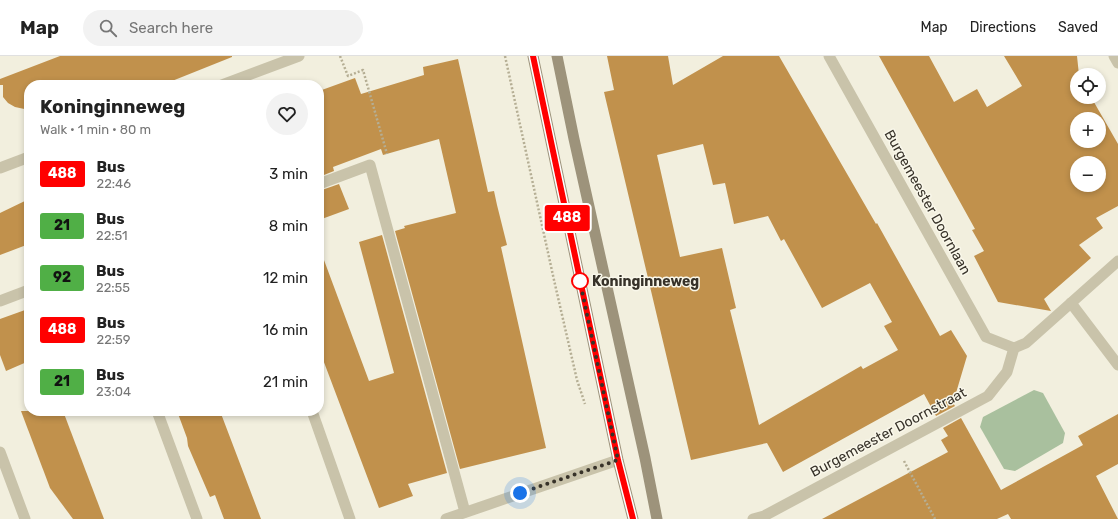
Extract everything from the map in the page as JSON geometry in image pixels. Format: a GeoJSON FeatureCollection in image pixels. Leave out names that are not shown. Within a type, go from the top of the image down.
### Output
{"type":"FeatureCollection","features":[{"type":"Feature","properties":{"kind":"main road"},"geometry":{"type":"LineString","coordinates":[[533,56],[618,460],[633,519]]}},
{"type":"Feature","properties":{"kind":"main road"},"geometry":{"type":"LineString","coordinates":[[557,56],[657,519]]}},
{"type":"Feature","properties":{"kind":"street"},"geometry":{"type":"LineString","coordinates":[[235,80],[299,56]]}},
{"type":"Feature","properties":{"kind":"street","name":"Burgemeester Doornlaan"},"geometry":{"type":"LineString","coordinates":[[830,56],[986,337],[1014,348]]}},
{"type":"Feature","properties":{"kind":"street"},"geometry":{"type":"LineString","coordinates":[[1114,56],[1118,63]]}},
{"type":"Feature","properties":{"kind":"street"},"geometry":{"type":"LineString","coordinates":[[0,168],[24,159]]}},
{"type":"Feature","properties":{"kind":"street"},"geometry":{"type":"LineString","coordinates":[[324,182],[370,165],[465,512]]}},
{"type":"Feature","properties":{"kind":"street"},"geometry":{"type":"LineString","coordinates":[[1014,348],[1026,343],[1118,261]]}},
{"type":"Feature","properties":{"kind":"street"},"geometry":{"type":"LineString","coordinates":[[0,301],[24,292]]}},
{"type":"Feature","properties":{"kind":"street"},"geometry":{"type":"LineString","coordinates":[[1071,303],[1118,365]]}},
{"type":"Feature","properties":{"kind":"street","name":"Burgemeester Doornstraat"},"geometry":{"type":"LineString","coordinates":[[753,519],[764,516],[988,396],[1007,372],[1014,348]]}},
{"type":"Feature","properties":{"kind":"street"},"geometry":{"type":"LineString","coordinates":[[159,416],[198,519]]}},
{"type":"Feature","properties":{"kind":"street"},"geometry":{"type":"LineString","coordinates":[[314,416],[350,519]]}},
{"type":"Feature","properties":{"kind":"street"},"geometry":{"type":"LineString","coordinates":[[0,452],[25,519]]}},
{"type":"Feature","properties":{"kind":"street"},"geometry":{"type":"LineString","coordinates":[[446,519],[618,460]]}},
{"type":"Feature","properties":{"kind":"path"},"geometry":{"type":"LineString","coordinates":[[340,56],[348,76],[363,70],[388,158],[370,165]]}},
{"type":"Feature","properties":{"kind":"path"},"geometry":{"type":"LineString","coordinates":[[505,56],[554,280],[577,380],[586,409]]}},
{"type":"Feature","properties":{"kind":"path"},"geometry":{"type":"LineString","coordinates":[[895,446],[935,519]]}},
{"type":"Feature","properties":{"kind":"green space"},"geometry":{"type":"Polygon","coordinates":[[[1034,390],[1043,393],[1065,433],[1063,443],[1015,471],[1004,469],[980,427],[983,417],[1034,390]]]}},
{"type":"Feature","properties":{"kind":"building"},"geometry":{"type":"Polygon","coordinates":[[[60,56],[232,56],[174,80],[24,80],[24,109],[15,107],[8,103],[3,97],[3,85],[0,85],[0,79],[60,56]]]}},
{"type":"Feature","properties":{"kind":"building"},"geometry":{"type":"Polygon","coordinates":[[[607,56],[668,56],[673,85],[723,56],[779,56],[876,224],[877,223],[940,336],[951,330],[967,356],[953,403],[955,406],[936,416],[924,394],[783,472],[767,443],[691,460],[604,92],[614,90],[607,56]],[[703,144],[657,155],[680,257],[722,248],[736,308],[730,310],[759,425],[861,366],[863,369],[898,350],[884,326],[892,322],[870,283],[822,308],[784,239],[781,241],[768,216],[734,224],[725,183],[713,185],[703,144]]]}},
{"type":"Feature","properties":{"kind":"building"},"geometry":{"type":"Polygon","coordinates":[[[879,56],[929,56],[954,102],[977,89],[987,107],[1022,86],[1004,56],[1077,56],[1078,68],[1070,68],[1070,104],[1095,104],[1100,112],[1070,112],[1070,148],[1106,148],[1106,123],[1118,144],[1118,206],[1096,218],[1103,228],[1079,245],[1091,258],[1044,299],[1051,311],[998,302],[974,256],[984,251],[972,230],[975,229],[879,56]]]}},
{"type":"Feature","properties":{"kind":"building"},"geometry":{"type":"Polygon","coordinates":[[[458,59],[488,192],[494,191],[507,245],[501,247],[546,448],[460,469],[395,231],[405,228],[404,226],[456,213],[439,139],[383,155],[381,149],[333,167],[334,171],[324,175],[324,89],[355,78],[361,94],[424,75],[423,67],[458,59]]]}},
{"type":"Feature","properties":{"kind":"building"},"geometry":{"type":"Polygon","coordinates":[[[339,184],[349,209],[324,218],[324,189],[339,184]]]}},
{"type":"Feature","properties":{"kind":"building"},"geometry":{"type":"Polygon","coordinates":[[[24,201],[24,246],[0,255],[0,213],[24,201]]]}},
{"type":"Feature","properties":{"kind":"building"},"geometry":{"type":"Polygon","coordinates":[[[382,235],[447,473],[408,484],[413,496],[379,508],[324,362],[324,260],[369,381],[394,373],[359,242],[382,235]]]}},
{"type":"Feature","properties":{"kind":"building"},"geometry":{"type":"Polygon","coordinates":[[[24,310],[24,363],[6,371],[0,355],[0,319],[24,310]]]}},
{"type":"Feature","properties":{"kind":"building"},"geometry":{"type":"Polygon","coordinates":[[[21,411],[24,411],[24,416],[65,416],[104,519],[73,519],[50,488],[21,411]]]}},
{"type":"Feature","properties":{"kind":"building"},"geometry":{"type":"Polygon","coordinates":[[[1118,414],[1118,464],[1096,476],[1118,519],[1011,519],[1008,514],[997,519],[822,519],[948,452],[941,440],[948,436],[943,428],[961,418],[1001,490],[1083,445],[1078,436],[1118,414]]]}},
{"type":"Feature","properties":{"kind":"building"},"geometry":{"type":"Polygon","coordinates":[[[179,416],[222,416],[261,519],[224,519],[215,495],[210,497],[188,446],[187,438],[179,416]]]}},
{"type":"Feature","properties":{"kind":"bus line","name":"488"},"geometry":{"type":"LineString","coordinates":[[533,56],[618,460],[633,519]]}},
{"type":"Feature","properties":{"kind":"place","name":"Koninginneweg"},"geometry":{"type":"Point","coordinates":[580,281]}},
{"type":"Feature","properties":{"kind":"route"},"geometry":{"type":"LineString","coordinates":[[520,493],[618,460],[579,277],[580,281]]}}]}
